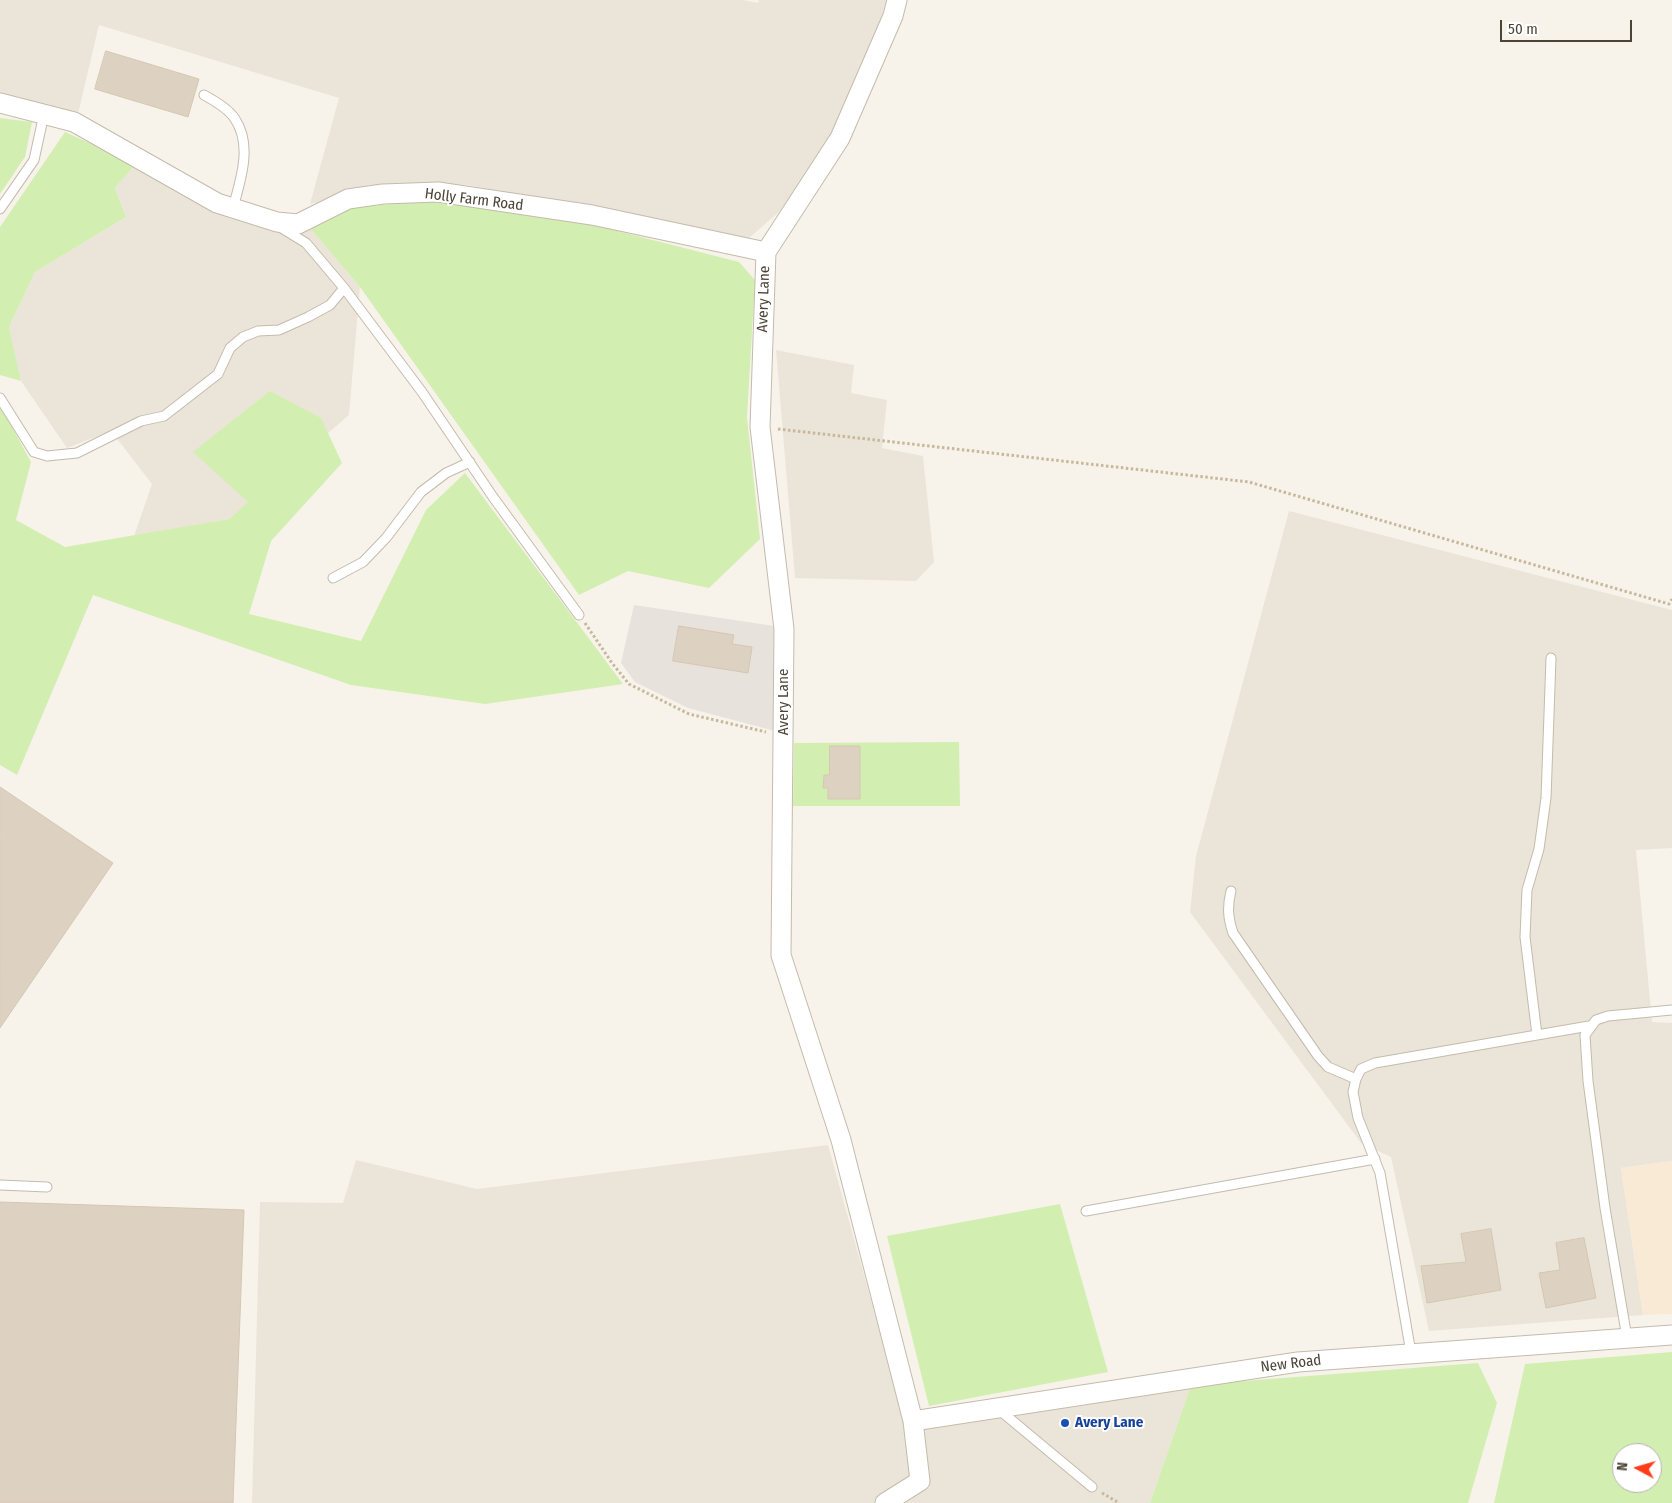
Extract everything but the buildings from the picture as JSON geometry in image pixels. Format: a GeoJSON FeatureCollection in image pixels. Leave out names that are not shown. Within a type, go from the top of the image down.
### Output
{"type":"FeatureCollection","features":[{"type":"Feature","properties":{"kind":"street","name":"Avery Lane"},"geometry":{"type":"LineString","coordinates":[[885,1503],[920,1481],[913,1421],[841,1140],[781,955],[784,629],[760,427],[766,252],[840,138],[893,16],[897,0]]}},
{"type":"Feature","properties":{"kind":"street","name":"Holly Farm Road"},"geometry":{"type":"LineString","coordinates":[[0,104],[74,122],[217,203],[277,222],[298,224],[348,199],[383,194],[438,192],[592,215],[766,252]]}},
{"type":"Feature","properties":{"kind":"street","name":"New Road"},"geometry":{"type":"LineString","coordinates":[[913,1421],[1298,1362],[1672,1335]]}},
{"type":"Feature","properties":{"kind":"lane"},"geometry":{"type":"LineString","coordinates":[[204,95],[219,104],[236,120],[244,144],[243,171],[233,208]]}},
{"type":"Feature","properties":{"kind":"lane"},"geometry":{"type":"LineString","coordinates":[[0,209],[34,160],[44,114]]}},
{"type":"Feature","properties":{"kind":"lane"},"geometry":{"type":"LineString","coordinates":[[265,218],[306,243],[344,288],[579,615]]}},
{"type":"Feature","properties":{"kind":"lane"},"geometry":{"type":"LineString","coordinates":[[0,398],[34,452],[47,456],[77,453],[141,421],[164,416],[218,374],[230,348],[243,337],[258,331],[279,330],[308,317],[330,305],[344,288]]}},
{"type":"Feature","properties":{"kind":"lane"},"geometry":{"type":"LineString","coordinates":[[333,578],[363,562],[386,538],[421,492],[446,473],[470,462]]}},
{"type":"Feature","properties":{"kind":"lane"},"geometry":{"type":"LineString","coordinates":[[1537,1035],[1525,937],[1527,890],[1539,849],[1546,798],[1551,658]]}},
{"type":"Feature","properties":{"kind":"lane"},"geometry":{"type":"LineString","coordinates":[[1231,891],[1228,912],[1233,933],[1318,1056],[1328,1067],[1356,1079]]}},
{"type":"Feature","properties":{"kind":"lane"},"geometry":{"type":"LineString","coordinates":[[1627,1338],[1605,1208],[1584,1049],[1585,1035],[1589,1026],[1596,1020],[1608,1016],[1672,1010]]}},
{"type":"Feature","properties":{"kind":"lane"},"geometry":{"type":"LineString","coordinates":[[1411,1354],[1380,1173],[1358,1118],[1353,1092],[1361,1068],[1375,1063],[1589,1026]]}},
{"type":"Feature","properties":{"kind":"lane"},"geometry":{"type":"LineString","coordinates":[[1086,1211],[1375,1159]]}},
{"type":"Feature","properties":{"kind":"lane"},"geometry":{"type":"LineString","coordinates":[[0,1185],[47,1187]]}},
{"type":"Feature","properties":{"kind":"lane"},"geometry":{"type":"LineString","coordinates":[[997,1408],[1092,1487]]}},
{"type":"Feature","properties":{"kind":"path"},"geometry":{"type":"LineString","coordinates":[[760,427],[1249,482],[1670,604],[1672,600]]}},
{"type":"Feature","properties":{"kind":"path"},"geometry":{"type":"LineString","coordinates":[[579,615],[629,684],[689,714],[784,736]]}},
{"type":"Feature","properties":{"kind":"path"},"geometry":{"type":"LineString","coordinates":[[1092,1487],[1119,1503]]}},
{"type":"Feature","properties":{"kind":"shaded area"},"geometry":{"type":"Polygon","coordinates":[[[0,0],[743,0],[758,3],[759,0],[887,0],[874,44],[834,134],[779,212],[749,238],[468,185],[398,183],[310,204],[339,98],[99,25],[77,118],[0,95],[0,0]]]}},
{"type":"Feature","properties":{"kind":"shaded area"},"geometry":{"type":"Polygon","coordinates":[[[136,164],[212,208],[260,227],[309,227],[360,287],[349,415],[229,519],[134,536],[152,484],[111,431],[67,448],[21,381],[9,327],[35,272],[126,217],[115,188],[136,164]]]}},
{"type":"Feature","properties":{"kind":"shaded area"},"geometry":{"type":"Polygon","coordinates":[[[776,350],[854,365],[851,393],[887,400],[882,448],[923,456],[934,562],[916,581],[795,578],[776,350]]]}},
{"type":"Feature","properties":{"kind":"shaded area"},"geometry":{"type":"Polygon","coordinates":[[[1289,511],[1672,610],[1672,848],[1636,850],[1652,1022],[1672,1023],[1672,1161],[1621,1168],[1643,1315],[1429,1331],[1391,1157],[1361,1143],[1190,912],[1196,856],[1289,511]]]}},
{"type":"Feature","properties":{"kind":"shaded area"},"geometry":{"type":"Polygon","coordinates":[[[634,605],[774,626],[775,731],[688,708],[635,682],[621,663],[634,605]]]}},
{"type":"Feature","properties":{"kind":"shaded area"},"geometry":{"type":"Polygon","coordinates":[[[828,1145],[906,1426],[1191,1385],[1150,1503],[252,1503],[260,1202],[343,1203],[356,1160],[477,1189],[828,1145]]]}},
{"type":"Feature","properties":{"kind":"shaded area"},"geometry":{"type":"Polygon","coordinates":[[[1672,1161],[1672,1314],[1643,1315],[1621,1168],[1672,1161]]]}},
{"type":"Feature","properties":{"kind":"green space"},"geometry":{"type":"Polygon","coordinates":[[[0,118],[32,122],[25,157],[0,194],[0,118]]]}},
{"type":"Feature","properties":{"kind":"green space"},"geometry":{"type":"Polygon","coordinates":[[[65,132],[136,164],[115,188],[126,217],[35,272],[9,327],[21,381],[0,375],[0,227],[65,132]]]}},
{"type":"Feature","properties":{"kind":"green space"},"geometry":{"type":"Polygon","coordinates":[[[431,200],[582,222],[739,262],[755,280],[747,417],[760,539],[709,588],[628,571],[579,595],[360,287],[309,227],[350,208],[431,200]]]}},
{"type":"Feature","properties":{"kind":"green space"},"geometry":{"type":"Polygon","coordinates":[[[270,391],[321,418],[342,463],[271,541],[249,614],[361,641],[426,510],[465,473],[623,684],[485,704],[351,685],[93,595],[17,775],[0,765],[0,405],[31,462],[16,520],[65,547],[229,519],[248,502],[193,452],[270,391]]]}},
{"type":"Feature","properties":{"kind":"green space"},"geometry":{"type":"Polygon","coordinates":[[[959,742],[960,806],[793,806],[794,743],[959,742]],[[830,746],[829,775],[824,775],[823,788],[828,788],[828,798],[860,799],[860,746],[830,746]]]}},
{"type":"Feature","properties":{"kind":"green space"},"geometry":{"type":"Polygon","coordinates":[[[1060,1204],[1108,1372],[929,1406],[887,1236],[1060,1204]]]}},
{"type":"Feature","properties":{"kind":"green space"},"geometry":{"type":"Polygon","coordinates":[[[1672,1352],[1672,1503],[1494,1503],[1525,1364],[1672,1352]]]}},
{"type":"Feature","properties":{"kind":"green space"},"geometry":{"type":"Polygon","coordinates":[[[1478,1363],[1497,1403],[1468,1503],[1150,1503],[1191,1385],[1478,1363]]]}},
{"type":"Feature","properties":{"kind":"place","name":"Avery Lane"},"geometry":{"type":"Point","coordinates":[1065,1423]}}]}
